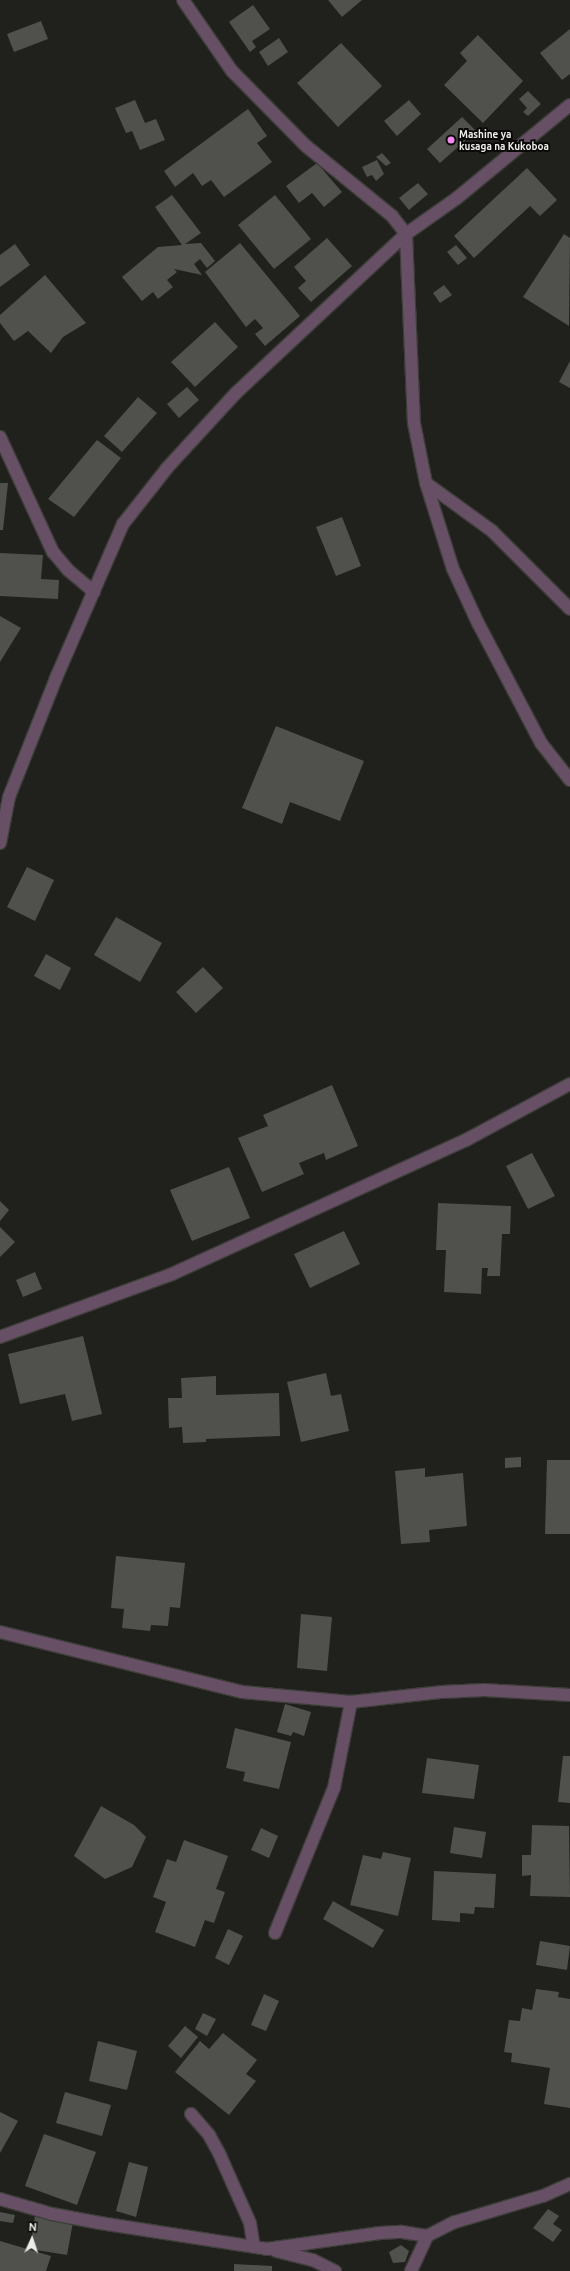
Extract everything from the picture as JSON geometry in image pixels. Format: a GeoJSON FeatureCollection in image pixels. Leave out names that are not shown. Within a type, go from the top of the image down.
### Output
{"type":"FeatureCollection","features":[{"type":"Feature","properties":{"kind":"street"},"geometry":{"type":"LineString","coordinates":[[183,0],[237,76],[306,146],[392,216],[406,234],[414,423],[426,483],[453,569],[478,623],[541,743],[570,780]]}},
{"type":"Feature","properties":{"kind":"street"},"geometry":{"type":"LineString","coordinates":[[0,843],[9,797],[56,678],[123,524],[167,468],[237,392],[406,234],[457,198],[570,105]]}},
{"type":"Feature","properties":{"kind":"street"},"geometry":{"type":"LineString","coordinates":[[0,437],[53,552],[68,570],[94,592]]}},
{"type":"Feature","properties":{"kind":"street"},"geometry":{"type":"LineString","coordinates":[[426,483],[492,531],[570,610]]}},
{"type":"Feature","properties":{"kind":"street"},"geometry":{"type":"LineString","coordinates":[[0,1337],[172,1274],[466,1140],[570,1084]]}},
{"type":"Feature","properties":{"kind":"street"},"geometry":{"type":"LineString","coordinates":[[0,1632],[242,1692],[351,1702],[442,1692],[484,1690],[570,1695]]}},
{"type":"Feature","properties":{"kind":"street"},"geometry":{"type":"LineString","coordinates":[[275,1933],[334,1788],[351,1702]]}},
{"type":"Feature","properties":{"kind":"street"},"geometry":{"type":"LineString","coordinates":[[191,2114],[209,2135],[220,2153],[250,2223],[254,2248]]}},
{"type":"Feature","properties":{"kind":"street"},"geometry":{"type":"LineString","coordinates":[[267,2249],[380,2233],[402,2232],[427,2236],[455,2222],[542,2196],[570,2184]]}},
{"type":"Feature","properties":{"kind":"street"},"geometry":{"type":"LineString","coordinates":[[0,2199],[52,2214],[100,2223],[267,2249],[313,2260],[335,2271]]}},
{"type":"Feature","properties":{"kind":"street"},"geometry":{"type":"LineString","coordinates":[[411,2271],[427,2236]]}},
{"type":"Feature","properties":{"kind":"building"},"geometry":{"type":"Polygon","coordinates":[[[328,0],[362,0],[342,17],[328,0]]]}},
{"type":"Feature","properties":{"kind":"building"},"geometry":{"type":"Polygon","coordinates":[[[253,5],[270,29],[252,41],[256,47],[250,52],[229,22],[253,5]]]}},
{"type":"Feature","properties":{"kind":"building"},"geometry":{"type":"Polygon","coordinates":[[[41,21],[48,39],[14,52],[7,34],[41,21]]]}},
{"type":"Feature","properties":{"kind":"building"},"geometry":{"type":"Polygon","coordinates":[[[570,29],[570,74],[562,80],[540,53],[570,29]]]}},
{"type":"Feature","properties":{"kind":"building"},"geometry":{"type":"Polygon","coordinates":[[[478,35],[523,81],[483,123],[444,85],[467,61],[460,53],[478,35]]]}},
{"type":"Feature","properties":{"kind":"building"},"geometry":{"type":"Polygon","coordinates":[[[279,38],[288,52],[268,66],[259,52],[279,38]]]}},
{"type":"Feature","properties":{"kind":"building"},"geometry":{"type":"Polygon","coordinates":[[[341,43],[382,86],[338,127],[297,83],[341,43]]]}},
{"type":"Feature","properties":{"kind":"building"},"geometry":{"type":"Polygon","coordinates":[[[528,91],[541,104],[528,116],[523,112],[527,108],[519,99],[528,91]]]}},
{"type":"Feature","properties":{"kind":"building"},"geometry":{"type":"Polygon","coordinates":[[[135,100],[145,123],[156,119],[165,140],[140,150],[132,131],[126,133],[115,108],[135,100]]]}},
{"type":"Feature","properties":{"kind":"building"},"geometry":{"type":"Polygon","coordinates":[[[409,100],[421,114],[397,136],[384,121],[409,100]]]}},
{"type":"Feature","properties":{"kind":"building"},"geometry":{"type":"Polygon","coordinates":[[[248,109],[267,136],[257,143],[272,162],[224,197],[211,180],[202,186],[193,173],[175,187],[164,171],[248,109]]]}},
{"type":"Feature","properties":{"kind":"building","name":"Mashine ya kusaga na Kukoboa"},"geometry":{"type":"Polygon","coordinates":[[[462,117],[476,131],[440,163],[427,149],[462,117]]]}},
{"type":"Feature","properties":{"kind":"building"},"geometry":{"type":"Polygon","coordinates":[[[382,153],[391,163],[386,166],[376,157],[382,153]]]}},
{"type":"Feature","properties":{"kind":"building"},"geometry":{"type":"Polygon","coordinates":[[[377,160],[384,174],[376,181],[372,175],[367,177],[362,167],[377,160]]]}},
{"type":"Feature","properties":{"kind":"building"},"geometry":{"type":"Polygon","coordinates":[[[317,163],[342,192],[324,207],[312,193],[299,203],[286,186],[317,163]]]}},
{"type":"Feature","properties":{"kind":"building"},"geometry":{"type":"Polygon","coordinates":[[[527,168],[557,200],[540,216],[530,206],[474,258],[454,236],[527,168]]]}},
{"type":"Feature","properties":{"kind":"building"},"geometry":{"type":"Polygon","coordinates":[[[418,183],[428,194],[409,210],[399,198],[418,183]]]}},
{"type":"Feature","properties":{"kind":"building"},"geometry":{"type":"Polygon","coordinates":[[[172,195],[201,233],[185,244],[201,243],[215,261],[207,268],[200,259],[194,264],[202,275],[174,269],[177,272],[167,280],[173,287],[158,299],[153,292],[142,301],[122,277],[158,247],[182,245],[155,207],[172,195]]]}},
{"type":"Feature","properties":{"kind":"building"},"geometry":{"type":"Polygon","coordinates":[[[275,195],[311,239],[274,269],[238,225],[275,195]]]}},
{"type":"Feature","properties":{"kind":"building"},"geometry":{"type":"Polygon","coordinates":[[[564,234],[570,238],[569,326],[523,297],[564,234]]]}},
{"type":"Feature","properties":{"kind":"building"},"geometry":{"type":"Polygon","coordinates":[[[327,238],[352,266],[311,302],[298,288],[306,281],[294,267],[327,238]]]}},
{"type":"Feature","properties":{"kind":"building"},"geometry":{"type":"Polygon","coordinates":[[[240,243],[300,316],[265,346],[255,334],[263,328],[255,319],[246,327],[205,272],[240,243]]]}},
{"type":"Feature","properties":{"kind":"building"},"geometry":{"type":"Polygon","coordinates":[[[15,244],[30,265],[0,287],[0,255],[15,244]]]}},
{"type":"Feature","properties":{"kind":"building"},"geometry":{"type":"Polygon","coordinates":[[[456,245],[467,258],[458,265],[447,252],[456,245]]]}},
{"type":"Feature","properties":{"kind":"building"},"geometry":{"type":"Polygon","coordinates":[[[45,275],[86,323],[63,337],[51,353],[28,331],[14,341],[0,323],[0,315],[45,275]]]}},
{"type":"Feature","properties":{"kind":"building"},"geometry":{"type":"Polygon","coordinates":[[[444,285],[452,295],[440,303],[433,293],[444,285]]]}},
{"type":"Feature","properties":{"kind":"building"},"geometry":{"type":"Polygon","coordinates":[[[215,322],[238,347],[195,387],[171,362],[215,322]]]}},
{"type":"Feature","properties":{"kind":"building"},"geometry":{"type":"Polygon","coordinates":[[[570,361],[570,388],[559,382],[570,361]]]}},
{"type":"Feature","properties":{"kind":"building"},"geometry":{"type":"Polygon","coordinates":[[[187,387],[199,400],[179,418],[167,404],[187,387]]]}},
{"type":"Feature","properties":{"kind":"building"},"geometry":{"type":"Polygon","coordinates":[[[138,397],[157,413],[122,452],[104,436],[138,397]]]}},
{"type":"Feature","properties":{"kind":"building"},"geometry":{"type":"Polygon","coordinates":[[[97,440],[121,458],[74,517],[48,499],[97,440]]]}},
{"type":"Feature","properties":{"kind":"building"},"geometry":{"type":"Polygon","coordinates":[[[0,483],[8,483],[3,530],[0,530],[0,483]]]}},
{"type":"Feature","properties":{"kind":"building"},"geometry":{"type":"Polygon","coordinates":[[[342,517],[361,566],[336,576],[316,527],[342,517]]]}},
{"type":"Feature","properties":{"kind":"building"},"geometry":{"type":"Polygon","coordinates":[[[0,553],[43,555],[41,579],[59,580],[58,599],[0,596],[0,553]]]}},
{"type":"Feature","properties":{"kind":"building"},"geometry":{"type":"Polygon","coordinates":[[[0,616],[21,628],[0,662],[0,616]]]}},
{"type":"Feature","properties":{"kind":"building"},"geometry":{"type":"Polygon","coordinates":[[[276,726],[364,761],[340,821],[290,802],[282,824],[242,808],[276,726]]]}},
{"type":"Feature","properties":{"kind":"building"},"geometry":{"type":"Polygon","coordinates":[[[27,867],[54,880],[35,921],[7,907],[27,867]]]}},
{"type":"Feature","properties":{"kind":"building"},"geometry":{"type":"Polygon","coordinates":[[[116,917],[162,943],[140,982],[94,955],[116,917]]]}},
{"type":"Feature","properties":{"kind":"building"},"geometry":{"type":"Polygon","coordinates":[[[46,954],[71,968],[60,990],[34,976],[46,954]]]}},
{"type":"Feature","properties":{"kind":"building"},"geometry":{"type":"Polygon","coordinates":[[[203,967],[223,988],[196,1013],[176,992],[203,967]]]}},
{"type":"Feature","properties":{"kind":"building"},"geometry":{"type":"Polygon","coordinates":[[[332,1085],[358,1146],[326,1160],[324,1153],[299,1163],[304,1174],[262,1192],[238,1138],[268,1126],[263,1115],[332,1085]]]}},
{"type":"Feature","properties":{"kind":"building"},"geometry":{"type":"Polygon","coordinates":[[[532,1153],[555,1196],[528,1209],[506,1166],[532,1153]]]}},
{"type":"Feature","properties":{"kind":"building"},"geometry":{"type":"Polygon","coordinates":[[[229,1167],[250,1218],[192,1241],[170,1190],[229,1167]]]}},
{"type":"Feature","properties":{"kind":"building"},"geometry":{"type":"Polygon","coordinates":[[[0,1201],[9,1210],[0,1221],[0,1201]]]}},
{"type":"Feature","properties":{"kind":"building"},"geometry":{"type":"Polygon","coordinates":[[[438,1203],[511,1206],[510,1234],[502,1234],[500,1276],[487,1276],[488,1268],[482,1268],[481,1294],[444,1292],[446,1250],[436,1250],[438,1203]]]}},
{"type":"Feature","properties":{"kind":"building"},"geometry":{"type":"Polygon","coordinates":[[[0,1227],[15,1242],[0,1257],[0,1227]]]}},
{"type":"Feature","properties":{"kind":"building"},"geometry":{"type":"Polygon","coordinates":[[[344,1231],[360,1264],[310,1288],[294,1254],[344,1231]]]}},
{"type":"Feature","properties":{"kind":"building"},"geometry":{"type":"Polygon","coordinates":[[[35,1272],[42,1289],[23,1297],[16,1280],[35,1272]]]}},
{"type":"Feature","properties":{"kind":"building"},"geometry":{"type":"Polygon","coordinates":[[[83,1336],[102,1414],[72,1421],[65,1394],[20,1404],[8,1354],[83,1336]]]}},
{"type":"Feature","properties":{"kind":"building"},"geometry":{"type":"Polygon","coordinates":[[[326,1373],[331,1396],[341,1394],[349,1431],[301,1442],[287,1382],[326,1373]]]}},
{"type":"Feature","properties":{"kind":"building"},"geometry":{"type":"Polygon","coordinates":[[[216,1376],[216,1395],[279,1393],[280,1436],[206,1439],[206,1442],[183,1443],[182,1427],[169,1428],[168,1398],[182,1398],[181,1378],[216,1376]]]}},
{"type":"Feature","properties":{"kind":"building"},"geometry":{"type":"Polygon","coordinates":[[[521,1457],[521,1467],[505,1468],[505,1458],[521,1457]]]}},
{"type":"Feature","properties":{"kind":"building"},"geometry":{"type":"Polygon","coordinates":[[[547,1460],[570,1460],[570,1534],[545,1534],[547,1460]]]}},
{"type":"Feature","properties":{"kind":"building"},"geometry":{"type":"Polygon","coordinates":[[[425,1468],[425,1477],[463,1473],[467,1526],[429,1530],[430,1542],[401,1544],[395,1471],[425,1468]]]}},
{"type":"Feature","properties":{"kind":"building"},"geometry":{"type":"Polygon","coordinates":[[[116,1556],[185,1563],[180,1608],[170,1607],[168,1626],[151,1625],[150,1631],[122,1628],[124,1609],[111,1608],[116,1556]]]}},
{"type":"Feature","properties":{"kind":"building"},"geometry":{"type":"Polygon","coordinates":[[[301,1614],[332,1617],[327,1671],[297,1668],[301,1614]]]}},
{"type":"Feature","properties":{"kind":"building"},"geometry":{"type":"Polygon","coordinates":[[[285,1704],[311,1712],[304,1736],[293,1732],[291,1736],[277,1732],[285,1704]]]}},
{"type":"Feature","properties":{"kind":"building"},"geometry":{"type":"Polygon","coordinates":[[[235,1728],[291,1742],[279,1789],[243,1781],[245,1772],[226,1768],[235,1728]]]}},
{"type":"Feature","properties":{"kind":"building"},"geometry":{"type":"Polygon","coordinates":[[[563,1756],[570,1756],[570,1803],[558,1802],[563,1756]]]}},
{"type":"Feature","properties":{"kind":"building"},"geometry":{"type":"Polygon","coordinates":[[[427,1758],[479,1765],[474,1799],[422,1793],[427,1758]]]}},
{"type":"Feature","properties":{"kind":"building"},"geometry":{"type":"Polygon","coordinates":[[[101,1806],[134,1825],[146,1837],[132,1867],[105,1879],[74,1856],[101,1806]]]}},
{"type":"Feature","properties":{"kind":"building"},"geometry":{"type":"Polygon","coordinates":[[[532,1825],[569,1826],[570,1897],[530,1896],[531,1875],[522,1876],[522,1855],[531,1855],[532,1825]]]}},
{"type":"Feature","properties":{"kind":"building"},"geometry":{"type":"Polygon","coordinates":[[[454,1827],[486,1832],[482,1858],[450,1853],[454,1827]]]}},
{"type":"Feature","properties":{"kind":"building"},"geometry":{"type":"Polygon","coordinates":[[[261,1828],[278,1836],[269,1858],[251,1850],[261,1828]]]}},
{"type":"Feature","properties":{"kind":"building"},"geometry":{"type":"Polygon","coordinates":[[[184,1840],[228,1856],[216,1889],[225,1892],[214,1923],[205,1920],[195,1947],[155,1932],[166,1902],[153,1897],[167,1859],[176,1862],[184,1840]]]}},
{"type":"Feature","properties":{"kind":"building"},"geometry":{"type":"Polygon","coordinates":[[[383,1852],[411,1858],[398,1916],[350,1905],[363,1855],[381,1859],[383,1852]]]}},
{"type":"Feature","properties":{"kind":"building"},"geometry":{"type":"Polygon","coordinates":[[[434,1871],[496,1874],[494,1908],[475,1907],[474,1914],[460,1913],[460,1922],[432,1920],[434,1871]]]}},
{"type":"Feature","properties":{"kind":"building"},"geometry":{"type":"Polygon","coordinates":[[[333,1901],[384,1930],[373,1948],[323,1919],[333,1901]]]}},
{"type":"Feature","properties":{"kind":"building"},"geometry":{"type":"Polygon","coordinates":[[[228,1929],[243,1936],[229,1965],[215,1958],[228,1929]]]}},
{"type":"Feature","properties":{"kind":"building"},"geometry":{"type":"Polygon","coordinates":[[[540,1941],[570,1946],[567,1970],[536,1965],[540,1941]]]}},
{"type":"Feature","properties":{"kind":"building"},"geometry":{"type":"Polygon","coordinates":[[[536,1989],[559,1992],[558,1997],[570,1999],[570,2108],[544,2104],[550,2068],[511,2062],[512,2053],[504,2052],[509,2020],[520,2021],[522,2008],[532,2010],[536,1989]]]}},
{"type":"Feature","properties":{"kind":"building"},"geometry":{"type":"Polygon","coordinates":[[[264,1994],[279,2001],[266,2031],[251,2025],[264,1994]]]}},
{"type":"Feature","properties":{"kind":"building"},"geometry":{"type":"Polygon","coordinates":[[[203,2013],[216,2019],[207,2036],[195,2029],[203,2013]]]}},
{"type":"Feature","properties":{"kind":"building"},"geometry":{"type":"Polygon","coordinates":[[[185,2026],[198,2037],[181,2058],[168,2046],[185,2026]]]}},
{"type":"Feature","properties":{"kind":"building"},"geometry":{"type":"Polygon","coordinates":[[[223,2033],[257,2060],[246,2074],[256,2081],[229,2115],[175,2072],[200,2041],[209,2049],[223,2033]]]}},
{"type":"Feature","properties":{"kind":"building"},"geometry":{"type":"Polygon","coordinates":[[[98,2041],[137,2051],[127,2090],[89,2081],[98,2041]]]}},
{"type":"Feature","properties":{"kind":"building"},"geometry":{"type":"Polygon","coordinates":[[[65,2092],[111,2105],[102,2136],[56,2123],[65,2092]]]}},
{"type":"Feature","properties":{"kind":"building"},"geometry":{"type":"Polygon","coordinates":[[[0,2112],[18,2121],[0,2153],[0,2112]]]}},
{"type":"Feature","properties":{"kind":"building"},"geometry":{"type":"Polygon","coordinates":[[[44,2134],[96,2152],[77,2205],[25,2186],[44,2134]]]}},
{"type":"Feature","properties":{"kind":"building"},"geometry":{"type":"Polygon","coordinates":[[[129,2162],[148,2167],[136,2217],[116,2211],[129,2162]]]}},
{"type":"Feature","properties":{"kind":"building"},"geometry":{"type":"Polygon","coordinates":[[[548,2209],[559,2216],[553,2224],[562,2230],[553,2242],[533,2228],[548,2209]]]}},
{"type":"Feature","properties":{"kind":"building"},"geometry":{"type":"Polygon","coordinates":[[[0,2212],[15,2215],[13,2223],[0,2221],[0,2212]]]}},
{"type":"Feature","properties":{"kind":"building"},"geometry":{"type":"Polygon","coordinates":[[[35,2216],[73,2222],[67,2255],[30,2249],[35,2216]]]}},
{"type":"Feature","properties":{"kind":"building"},"geometry":{"type":"Polygon","coordinates":[[[0,2241],[51,2256],[46,2271],[0,2271],[0,2241]]]}},
{"type":"Feature","properties":{"kind":"building"},"geometry":{"type":"Polygon","coordinates":[[[401,2245],[409,2251],[405,2262],[393,2263],[389,2252],[401,2245]]]}},
{"type":"Feature","properties":{"kind":"building"},"geometry":{"type":"Polygon","coordinates":[[[234,2264],[272,2266],[272,2271],[234,2271],[234,2264]]]}},
{"type":"Feature","properties":{"kind":"place","name":"Mashine ya kusaga na Kukoboa"},"geometry":{"type":"Point","coordinates":[451,140]}}]}
